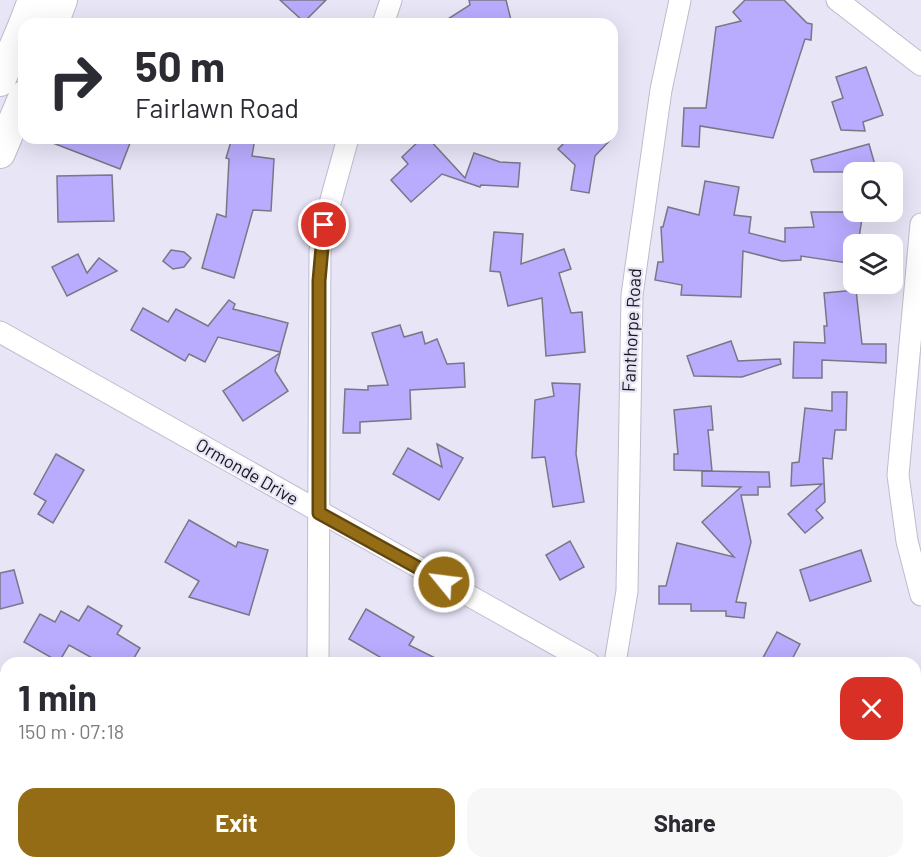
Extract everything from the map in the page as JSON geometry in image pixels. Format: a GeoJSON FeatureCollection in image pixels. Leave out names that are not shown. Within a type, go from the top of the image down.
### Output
{"type":"FeatureCollection","features":[{"type":"Feature","properties":{"kind":"main road"},"geometry":{"type":"LineString","coordinates":[[26,18],[33,0]]}},
{"type":"Feature","properties":{"kind":"main road"},"geometry":{"type":"LineString","coordinates":[[55,18],[62,0]]}},
{"type":"Feature","properties":{"kind":"main road"},"geometry":{"type":"LineString","coordinates":[[0,81],[18,38]]}},
{"type":"Feature","properties":{"kind":"main road"},"geometry":{"type":"LineString","coordinates":[[0,153],[18,110]]}},
{"type":"Feature","properties":{"kind":"street"},"geometry":{"type":"LineString","coordinates":[[385,18],[391,0]]}},
{"type":"Feature","properties":{"kind":"street","name":"Fanthorpe Road"},"geometry":{"type":"LineString","coordinates":[[616,657],[627,591],[632,295],[661,90],[680,0]]}},
{"type":"Feature","properties":{"kind":"street"},"geometry":{"type":"LineString","coordinates":[[837,0],[921,65]]}},
{"type":"Feature","properties":{"kind":"street"},"geometry":{"type":"LineString","coordinates":[[318,657],[320,251],[324,225],[346,144]]}},
{"type":"Feature","properties":{"kind":"street"},"geometry":{"type":"LineString","coordinates":[[921,224],[898,475],[907,541],[921,594]]}},
{"type":"Feature","properties":{"kind":"street","name":"Ormonde Drive"},"geometry":{"type":"LineString","coordinates":[[0,332],[578,657]]}},
{"type":"Feature","properties":{"kind":"building"},"geometry":{"type":"Polygon","coordinates":[[[280,0],[326,0],[308,18],[300,18],[280,0]]]}},
{"type":"Feature","properties":{"kind":"building"},"geometry":{"type":"Polygon","coordinates":[[[469,0],[506,0],[510,18],[449,18],[470,5],[469,0]]]}},
{"type":"Feature","properties":{"kind":"building"},"geometry":{"type":"Polygon","coordinates":[[[745,0],[784,0],[807,23],[812,24],[811,40],[805,39],[773,138],[700,126],[699,147],[682,146],[684,108],[706,108],[716,27],[741,21],[733,12],[745,0]]]}},
{"type":"Feature","properties":{"kind":"building"},"geometry":{"type":"Polygon","coordinates":[[[866,67],[883,115],[863,122],[865,131],[841,130],[832,102],[843,98],[836,77],[866,67]]]}},
{"type":"Feature","properties":{"kind":"building"},"geometry":{"type":"Polygon","coordinates":[[[55,144],[130,144],[120,169],[55,144]]]}},
{"type":"Feature","properties":{"kind":"building"},"geometry":{"type":"Polygon","coordinates":[[[230,144],[254,144],[252,156],[274,159],[271,211],[253,210],[234,278],[202,268],[217,214],[226,217],[229,159],[226,158],[230,144]]]}},
{"type":"Feature","properties":{"kind":"building"},"geometry":{"type":"Polygon","coordinates":[[[416,144],[434,144],[465,178],[474,153],[500,162],[520,163],[518,187],[481,185],[480,187],[442,174],[411,202],[391,180],[408,164],[402,157],[416,144]]]}},
{"type":"Feature","properties":{"kind":"building"},"geometry":{"type":"Polygon","coordinates":[[[563,144],[606,144],[595,156],[589,193],[571,190],[575,165],[558,149],[563,144]]]}},
{"type":"Feature","properties":{"kind":"building"},"geometry":{"type":"Polygon","coordinates":[[[869,144],[874,162],[843,162],[843,172],[814,172],[811,160],[869,144]]]}},
{"type":"Feature","properties":{"kind":"building"},"geometry":{"type":"Polygon","coordinates":[[[112,175],[114,221],[58,222],[57,176],[112,175]]]}},
{"type":"Feature","properties":{"kind":"building"},"geometry":{"type":"Polygon","coordinates":[[[705,181],[739,187],[734,215],[751,217],[749,233],[785,242],[785,228],[814,227],[811,212],[843,212],[843,222],[861,222],[860,234],[843,234],[843,262],[801,256],[801,260],[782,261],[743,251],[741,297],[681,295],[682,285],[655,280],[658,262],[663,262],[661,227],[663,227],[668,207],[699,215],[705,181]]]}},
{"type":"Feature","properties":{"kind":"building"},"geometry":{"type":"Polygon","coordinates":[[[494,232],[523,234],[521,264],[564,249],[571,269],[559,273],[571,313],[582,312],[585,352],[546,356],[542,298],[508,306],[500,272],[490,271],[494,232]]]}},
{"type":"Feature","properties":{"kind":"building"},"geometry":{"type":"Polygon","coordinates":[[[171,250],[184,252],[191,258],[184,267],[173,269],[163,261],[171,250]]]}},
{"type":"Feature","properties":{"kind":"building"},"geometry":{"type":"Polygon","coordinates":[[[78,254],[87,273],[99,258],[117,271],[67,296],[52,267],[78,254]]]}},
{"type":"Feature","properties":{"kind":"building"},"geometry":{"type":"Polygon","coordinates":[[[843,291],[843,294],[856,294],[862,344],[886,344],[886,363],[822,360],[822,378],[793,378],[794,342],[825,343],[824,326],[827,326],[824,293],[843,291]]]}},
{"type":"Feature","properties":{"kind":"building"},"geometry":{"type":"Polygon","coordinates":[[[229,300],[235,304],[233,309],[288,323],[280,352],[218,337],[205,362],[189,354],[185,361],[131,330],[143,308],[168,322],[176,309],[208,326],[229,300]]]}},
{"type":"Feature","properties":{"kind":"building"},"geometry":{"type":"Polygon","coordinates":[[[400,325],[404,337],[422,332],[425,344],[437,339],[447,364],[464,363],[465,387],[410,390],[411,419],[360,422],[360,433],[343,433],[345,389],[368,390],[368,386],[388,385],[372,333],[400,325]]]}},
{"type":"Feature","properties":{"kind":"building"},"geometry":{"type":"Polygon","coordinates":[[[731,341],[738,361],[780,359],[781,364],[742,377],[694,376],[687,356],[731,341]]]}},
{"type":"Feature","properties":{"kind":"building"},"geometry":{"type":"Polygon","coordinates":[[[280,353],[275,371],[288,391],[243,421],[223,391],[280,353]]]}},
{"type":"Feature","properties":{"kind":"building"},"geometry":{"type":"Polygon","coordinates":[[[552,383],[580,384],[576,454],[584,502],[553,507],[545,457],[532,458],[535,400],[554,396],[552,383]]]}},
{"type":"Feature","properties":{"kind":"building"},"geometry":{"type":"Polygon","coordinates":[[[832,392],[847,392],[846,430],[835,430],[832,459],[823,458],[825,502],[816,510],[823,518],[805,533],[788,514],[822,484],[791,486],[792,463],[799,462],[805,408],[832,411],[832,392]]]}},
{"type":"Feature","properties":{"kind":"building"},"geometry":{"type":"Polygon","coordinates":[[[711,406],[713,430],[708,430],[712,471],[674,470],[674,454],[678,454],[674,410],[711,406]]]}},
{"type":"Feature","properties":{"kind":"building"},"geometry":{"type":"Polygon","coordinates":[[[437,444],[463,458],[439,500],[393,474],[408,448],[442,467],[437,444]]]}},
{"type":"Feature","properties":{"kind":"building"},"geometry":{"type":"Polygon","coordinates":[[[56,454],[84,470],[53,523],[38,514],[46,501],[34,494],[56,454]]]}},
{"type":"Feature","properties":{"kind":"building"},"geometry":{"type":"Polygon","coordinates":[[[702,471],[769,472],[770,487],[758,487],[758,495],[741,495],[751,542],[736,602],[746,603],[744,618],[726,616],[726,611],[691,611],[691,604],[659,604],[659,586],[666,586],[677,543],[734,557],[702,522],[741,487],[702,486],[702,471]]]}},
{"type":"Feature","properties":{"kind":"building"},"geometry":{"type":"Polygon","coordinates":[[[189,520],[236,547],[238,542],[268,550],[249,615],[189,597],[199,581],[165,562],[189,520]]]}},
{"type":"Feature","properties":{"kind":"building"},"geometry":{"type":"Polygon","coordinates":[[[570,541],[584,567],[560,580],[546,555],[570,541]]]}},
{"type":"Feature","properties":{"kind":"building"},"geometry":{"type":"Polygon","coordinates":[[[861,550],[871,581],[810,601],[800,570],[861,550]]]}},
{"type":"Feature","properties":{"kind":"building"},"geometry":{"type":"Polygon","coordinates":[[[14,570],[23,603],[0,609],[0,573],[14,570]]]}},
{"type":"Feature","properties":{"kind":"building"},"geometry":{"type":"Polygon","coordinates":[[[88,606],[122,626],[117,634],[140,648],[135,657],[90,657],[69,645],[62,657],[50,657],[24,642],[40,614],[55,622],[61,611],[79,621],[88,606]]]}},
{"type":"Feature","properties":{"kind":"building"},"geometry":{"type":"Polygon","coordinates":[[[366,609],[414,637],[409,645],[433,657],[380,657],[349,639],[366,609]]]}},
{"type":"Feature","properties":{"kind":"building"},"geometry":{"type":"Polygon","coordinates":[[[777,632],[800,644],[793,657],[763,657],[777,632]]]}},
{"type":"Feature","properties":{"kind":"route"},"geometry":{"type":"LineString","coordinates":[[324,225],[319,281],[319,513],[444,582]]}}]}
